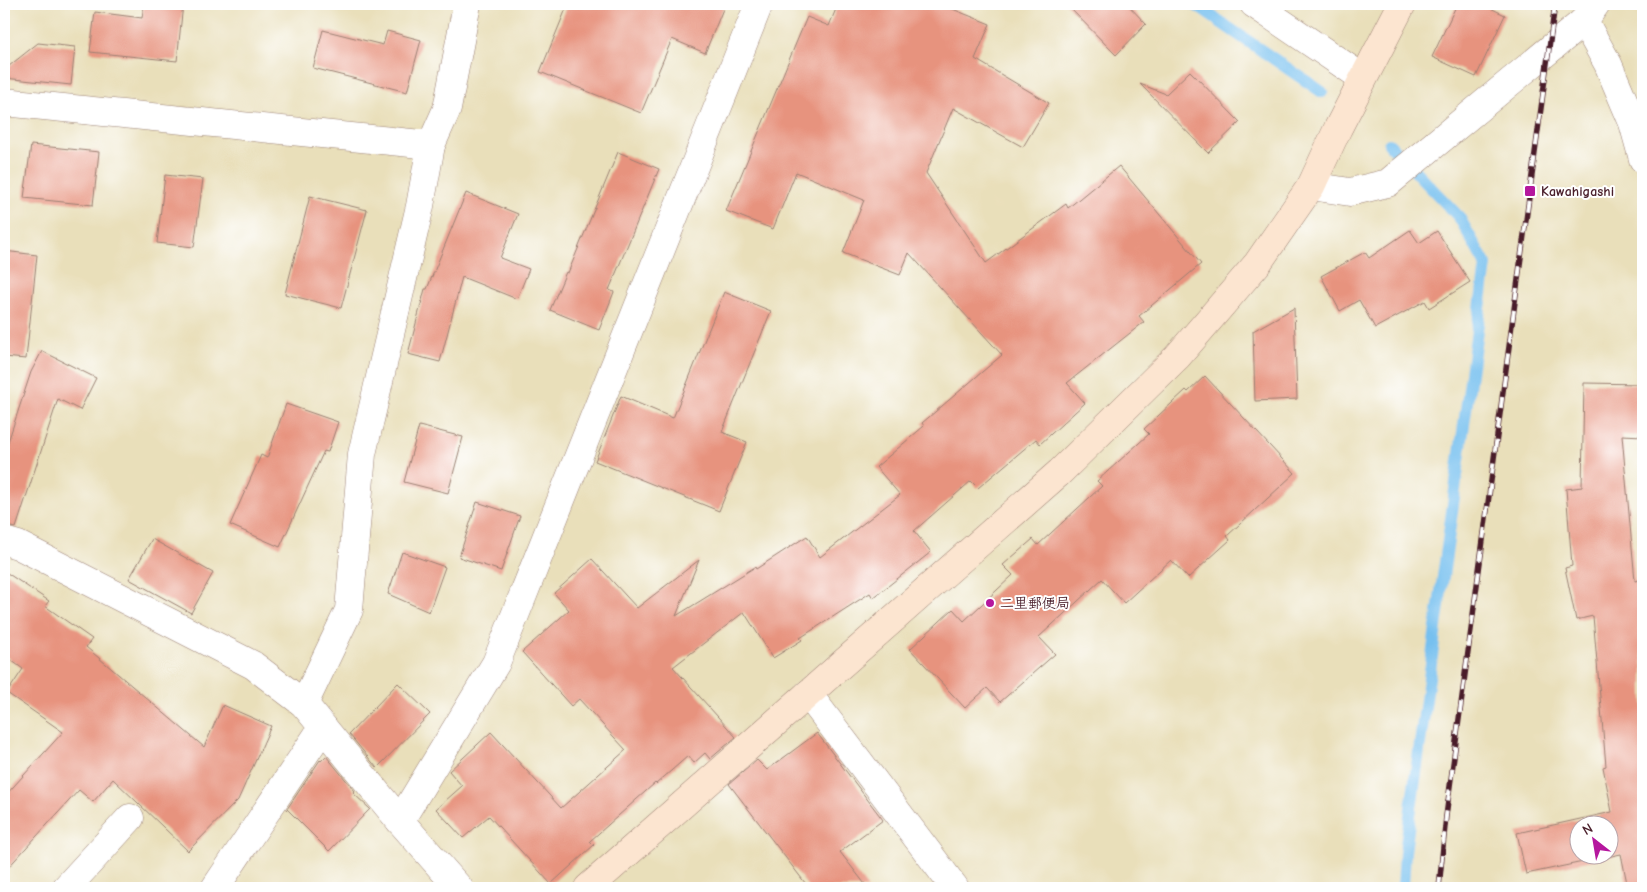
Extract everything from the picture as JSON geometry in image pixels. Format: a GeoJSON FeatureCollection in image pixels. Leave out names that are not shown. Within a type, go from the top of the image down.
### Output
{"type":"FeatureCollection","features":[{"type":"Feature","properties":{"kind":"street"},"geometry":{"type":"LineString","coordinates":[[304,704],[349,610],[362,454],[420,206],[431,145],[447,109],[468,4]]}},
{"type":"Feature","properties":{"kind":"street"},"geometry":{"type":"LineString","coordinates":[[400,821],[496,662],[760,4]]}},
{"type":"Feature","properties":{"kind":"street"},"geometry":{"type":"LineString","coordinates":[[1254,4],[1363,78]]}},
{"type":"Feature","properties":{"kind":"street"},"geometry":{"type":"LineString","coordinates":[[588,888],[1060,472],[1177,357],[1257,264],[1311,186],[1363,78],[1402,4]]}},
{"type":"Feature","properties":{"kind":"street"},"geometry":{"type":"LineString","coordinates":[[1311,186],[1350,192],[1388,182],[1590,13],[1608,64],[1633,123],[1643,160]]}},
{"type":"Feature","properties":{"kind":"street"},"geometry":{"type":"LineString","coordinates":[[4,102],[431,145]]}},
{"type":"Feature","properties":{"kind":"street"},"geometry":{"type":"LineString","coordinates":[[4,541],[18,545],[253,665],[304,704],[400,821],[459,888]]}},
{"type":"Feature","properties":{"kind":"street"},"geometry":{"type":"LineString","coordinates":[[808,694],[955,888]]}},
{"type":"Feature","properties":{"kind":"street"},"geometry":{"type":"LineString","coordinates":[[215,888],[323,727]]}},
{"type":"Feature","properties":{"kind":"street"},"geometry":{"type":"LineString","coordinates":[[66,888],[130,818]]}},
{"type":"Feature","properties":{"kind":"building"},"geometry":{"type":"Polygon","coordinates":[[[144,4],[183,4],[177,61],[90,52],[95,12],[142,18],[144,4]]]}},
{"type":"Feature","properties":{"kind":"building"},"geometry":{"type":"Polygon","coordinates":[[[568,4],[725,4],[705,53],[672,39],[641,113],[540,72],[568,4]]]}},
{"type":"Feature","properties":{"kind":"building"},"geometry":{"type":"Polygon","coordinates":[[[838,4],[940,4],[990,24],[975,59],[1049,103],[1023,147],[953,108],[926,173],[986,263],[1066,204],[1068,208],[1119,166],[1201,264],[1139,316],[1144,322],[1067,383],[1085,403],[1040,444],[1036,439],[978,488],[971,481],[914,531],[931,552],[873,598],[870,593],[800,638],[802,640],[773,658],[744,612],[673,667],[736,737],[710,759],[705,753],[694,763],[688,756],[590,841],[594,845],[551,884],[489,816],[463,838],[436,809],[462,786],[449,771],[491,732],[561,808],[626,750],[579,699],[571,706],[522,652],[569,610],[554,593],[592,559],[637,608],[699,560],[676,616],[755,567],[756,569],[807,536],[820,557],[900,495],[876,467],[924,426],[922,423],[1002,355],[909,253],[900,275],[843,253],[864,200],[796,172],[773,229],[726,211],[807,17],[829,26],[838,4]]]}},
{"type":"Feature","properties":{"kind":"building"},"geometry":{"type":"Polygon","coordinates":[[[1066,4],[1127,4],[1146,24],[1116,55],[1066,4]]]}},
{"type":"Feature","properties":{"kind":"building"},"geometry":{"type":"Polygon","coordinates":[[[1457,4],[1482,4],[1505,15],[1476,77],[1432,57],[1457,4]]]}},
{"type":"Feature","properties":{"kind":"building"},"geometry":{"type":"Polygon","coordinates":[[[323,30],[383,45],[387,31],[421,40],[407,92],[313,68],[323,30]]]}},
{"type":"Feature","properties":{"kind":"building"},"geometry":{"type":"Polygon","coordinates":[[[38,43],[75,47],[71,85],[4,78],[4,70],[38,43]]]}},
{"type":"Feature","properties":{"kind":"building"},"geometry":{"type":"Polygon","coordinates":[[[1190,71],[1240,122],[1208,153],[1140,84],[1166,94],[1190,71]]]}},
{"type":"Feature","properties":{"kind":"building"},"geometry":{"type":"Polygon","coordinates":[[[31,145],[99,152],[93,205],[24,198],[31,145]]]}},
{"type":"Feature","properties":{"kind":"building"},"geometry":{"type":"Polygon","coordinates":[[[618,152],[659,169],[609,290],[614,292],[599,330],[550,310],[566,272],[568,273],[618,152]]]}},
{"type":"Feature","properties":{"kind":"building"},"geometry":{"type":"Polygon","coordinates":[[[165,175],[203,179],[194,247],[157,243],[165,175]]]}},
{"type":"Feature","properties":{"kind":"building"},"geometry":{"type":"Polygon","coordinates":[[[466,193],[518,214],[500,258],[529,269],[517,299],[462,277],[440,362],[408,354],[425,289],[427,289],[466,193]]]}},
{"type":"Feature","properties":{"kind":"building"},"geometry":{"type":"Polygon","coordinates":[[[310,196],[367,210],[341,308],[285,294],[310,196]]]}},
{"type":"Feature","properties":{"kind":"building"},"geometry":{"type":"Polygon","coordinates":[[[1410,230],[1419,243],[1437,231],[1470,282],[1429,308],[1425,301],[1375,328],[1359,300],[1340,311],[1321,276],[1365,252],[1369,258],[1410,230]]]}},
{"type":"Feature","properties":{"kind":"building"},"geometry":{"type":"Polygon","coordinates":[[[4,251],[37,255],[26,359],[4,357],[4,251]]]}},
{"type":"Feature","properties":{"kind":"building"},"geometry":{"type":"Polygon","coordinates":[[[724,292],[771,311],[722,432],[747,442],[719,511],[595,461],[621,396],[673,418],[724,292]]]}},
{"type":"Feature","properties":{"kind":"building"},"geometry":{"type":"Polygon","coordinates":[[[1294,308],[1297,399],[1255,401],[1253,331],[1294,308]]]}},
{"type":"Feature","properties":{"kind":"building"},"geometry":{"type":"Polygon","coordinates":[[[42,351],[96,378],[80,410],[58,399],[16,528],[4,526],[4,454],[31,372],[42,351]]]}},
{"type":"Feature","properties":{"kind":"building"},"geometry":{"type":"Polygon","coordinates":[[[1205,376],[1295,473],[1227,536],[1230,540],[1188,578],[1171,560],[1124,603],[1102,579],[1039,637],[1055,654],[1000,702],[987,688],[965,708],[910,649],[953,609],[964,621],[1013,575],[1003,565],[1033,539],[1038,545],[1102,486],[1097,481],[1149,434],[1144,429],[1186,390],[1188,392],[1205,376]]]}},
{"type":"Feature","properties":{"kind":"building"},"geometry":{"type":"Polygon","coordinates":[[[1584,383],[1643,384],[1643,436],[1622,435],[1635,581],[1643,579],[1643,631],[1640,632],[1643,669],[1643,888],[1628,888],[1620,854],[1620,814],[1603,814],[1612,812],[1603,767],[1606,766],[1593,616],[1576,620],[1565,568],[1572,566],[1566,489],[1582,487],[1584,383]]]}},
{"type":"Feature","properties":{"kind":"building"},"geometry":{"type":"Polygon","coordinates":[[[286,404],[338,422],[328,452],[324,451],[280,547],[230,525],[261,455],[267,458],[286,404]]]}},
{"type":"Feature","properties":{"kind":"building"},"geometry":{"type":"Polygon","coordinates":[[[419,426],[463,437],[448,493],[404,482],[419,426]]]}},
{"type":"Feature","properties":{"kind":"building"},"geometry":{"type":"Polygon","coordinates":[[[477,502],[520,516],[501,571],[459,557],[477,502]]]}},
{"type":"Feature","properties":{"kind":"building"},"geometry":{"type":"Polygon","coordinates":[[[152,539],[213,573],[191,613],[129,579],[152,539]]]}},
{"type":"Feature","properties":{"kind":"building"},"geometry":{"type":"Polygon","coordinates":[[[402,552],[445,567],[429,612],[388,594],[402,552]]]}},
{"type":"Feature","properties":{"kind":"building"},"geometry":{"type":"Polygon","coordinates":[[[4,571],[49,601],[45,606],[92,639],[86,647],[204,747],[223,705],[271,726],[238,800],[188,851],[113,779],[93,802],[79,790],[4,872],[4,797],[63,732],[7,693],[23,669],[4,655],[4,571]]]}},
{"type":"Feature","properties":{"kind":"building"},"geometry":{"type":"Polygon","coordinates":[[[398,683],[430,714],[377,768],[349,734],[398,683]]]}},
{"type":"Feature","properties":{"kind":"building"},"geometry":{"type":"Polygon","coordinates":[[[817,733],[883,820],[840,852],[868,888],[809,888],[729,784],[757,760],[767,770],[817,733]]]}},
{"type":"Feature","properties":{"kind":"building"},"geometry":{"type":"Polygon","coordinates":[[[326,756],[355,791],[353,793],[370,809],[329,851],[287,809],[320,760],[326,756]]]}},
{"type":"Feature","properties":{"kind":"building"},"geometry":{"type":"Polygon","coordinates":[[[1570,821],[1570,864],[1574,864],[1526,874],[1517,833],[1570,821]]]}},
{"type":"Feature","properties":{"kind":"waterway"},"geometry":{"type":"LineString","coordinates":[[1194,4],[1322,92]]}},
{"type":"Feature","properties":{"kind":"waterway"},"geometry":{"type":"LineString","coordinates":[[1389,144],[1459,217],[1486,265],[1405,852],[1403,888]]}},
{"type":"Feature","properties":{"kind":"railway"},"geometry":{"type":"LineString","coordinates":[[1439,888],[1446,816],[1555,4]]}},
{"type":"Feature","properties":{"kind":"place","name":"Kawahigashi"},"geometry":{"type":"Point","coordinates":[1530,191]}},
{"type":"Feature","properties":{"kind":"place","name":"二里郵便局"},"geometry":{"type":"Point","coordinates":[990,603]}}]}
